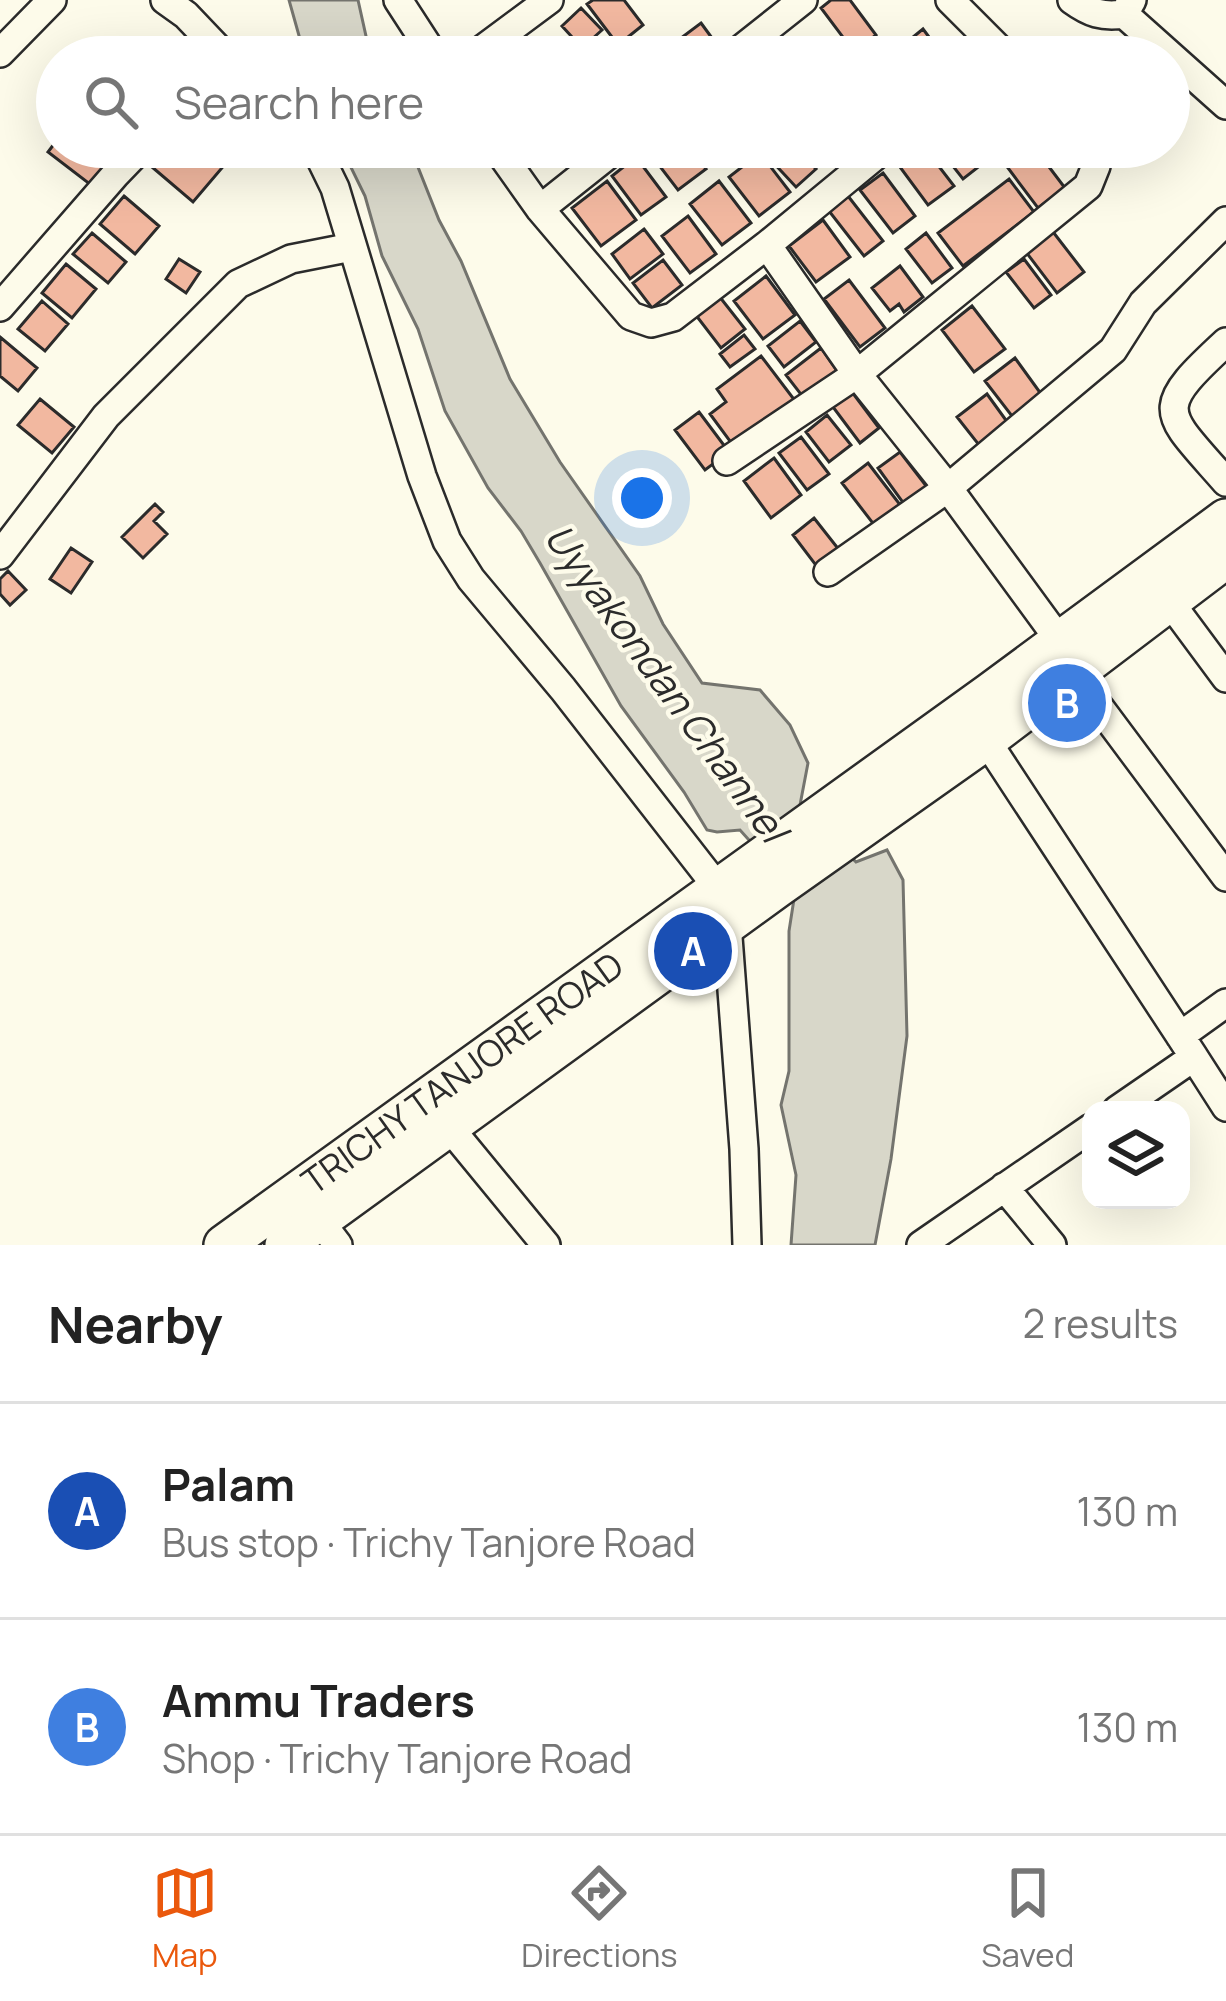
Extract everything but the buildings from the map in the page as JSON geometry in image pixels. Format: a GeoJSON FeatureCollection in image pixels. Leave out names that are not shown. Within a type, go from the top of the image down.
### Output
{"type":"FeatureCollection","features":[{"type":"Feature","properties":{"kind":"highway","name":"TRICHY TANJORE ROAD"},"geometry":{"type":"LineString","coordinates":[[845,819],[986,740],[1067,657],[1226,519]]}},
{"type":"Feature","properties":{"kind":"highway","name":"TRICHY TANJORE ROAD"},"geometry":{"type":"LineString","coordinates":[[224,1245],[723,906],[1067,657],[1169,601],[1226,558]]}},
{"type":"Feature","properties":{"kind":"highway","name":"TRICHY TANJORE ROAD"},"geometry":{"type":"LineString","coordinates":[[285,1245],[329,1233],[449,1127],[723,906]]}},
{"type":"Feature","properties":{"kind":"street"},"geometry":{"type":"LineString","coordinates":[[2,47],[52,0]]}},
{"type":"Feature","properties":{"kind":"street"},"geometry":{"type":"LineString","coordinates":[[165,0],[206,36]]}},
{"type":"Feature","properties":{"kind":"street"},"geometry":{"type":"LineString","coordinates":[[398,0],[421,36]]}},
{"type":"Feature","properties":{"kind":"street"},"geometry":{"type":"LineString","coordinates":[[500,36],[549,0]]}},
{"type":"Feature","properties":{"kind":"street"},"geometry":{"type":"LineString","coordinates":[[758,36],[803,0]]}},
{"type":"Feature","properties":{"kind":"street"},"geometry":{"type":"LineString","coordinates":[[950,0],[983,36]]}},
{"type":"Feature","properties":{"kind":"street"},"geometry":{"type":"LineString","coordinates":[[1072,0],[1089,12],[1106,16],[1128,7],[1157,36]]}},
{"type":"Feature","properties":{"kind":"street"},"geometry":{"type":"LineString","coordinates":[[1190,69],[1226,105]]}},
{"type":"Feature","properties":{"kind":"street"},"geometry":{"type":"LineString","coordinates":[[0,307],[123,168]]}},
{"type":"Feature","properties":{"kind":"street"},"geometry":{"type":"LineString","coordinates":[[325,168],[447,541],[471,579],[563,689],[723,906],[744,1150],[746,1245]]}},
{"type":"Feature","properties":{"kind":"street"},"geometry":{"type":"LineString","coordinates":[[511,168],[631,316],[651,323],[673,317],[860,168]]}},
{"type":"Feature","properties":{"kind":"street"},"geometry":{"type":"LineString","coordinates":[[540,209],[592,168]]}},
{"type":"Feature","properties":{"kind":"street"},"geometry":{"type":"LineString","coordinates":[[728,461],[857,374],[1088,186],[1095,168]]}},
{"type":"Feature","properties":{"kind":"street"},"geometry":{"type":"LineString","coordinates":[[828,572],[948,488],[1113,350],[1144,303],[1226,221]]}},
{"type":"Feature","properties":{"kind":"street"},"geometry":{"type":"LineString","coordinates":[[767,245],[857,374],[948,488],[1226,877]]}},
{"type":"Feature","properties":{"kind":"street"},"geometry":{"type":"LineString","coordinates":[[0,555],[106,416],[238,284],[291,259],[352,247]]}},
{"type":"Feature","properties":{"kind":"street"},"geometry":{"type":"LineString","coordinates":[[1226,342],[1187,378],[1172,412],[1181,431],[1226,482]]}},
{"type":"Feature","properties":{"kind":"street"},"geometry":{"type":"LineString","coordinates":[[1169,601],[1226,678]]}},
{"type":"Feature","properties":{"kind":"street"},"geometry":{"type":"LineString","coordinates":[[986,740],[1226,1107]]}},
{"type":"Feature","properties":{"kind":"street"},"geometry":{"type":"LineString","coordinates":[[1127,1101],[1226,1004]]}},
{"type":"Feature","properties":{"kind":"street"},"geometry":{"type":"LineString","coordinates":[[449,1127],[546,1245]]}},
{"type":"Feature","properties":{"kind":"street"},"geometry":{"type":"LineString","coordinates":[[921,1245],[1082,1134]]}},
{"type":"Feature","properties":{"kind":"street"},"geometry":{"type":"LineString","coordinates":[[1004,1187],[1052,1245]]}},
{"type":"Feature","properties":{"kind":"water"},"geometry":{"type":"Polygon","coordinates":[[[289,0],[358,0],[366,36],[299,36],[289,0]]]}},
{"type":"Feature","properties":{"kind":"water","name":"Uyyakondan Channel"},"geometry":{"type":"Polygon","coordinates":[[[351,168],[418,168],[510,379],[560,462],[640,576],[663,624],[702,683],[760,690],[790,725],[808,763],[800,805],[856,862],[887,850],[903,880],[907,1036],[875,1245],[791,1245],[796,1175],[781,1105],[789,1071],[791,887],[740,830],[707,830],[621,706],[521,531],[488,488],[445,411],[418,329],[382,256],[365,196],[351,168]]]}},
{"type":"Feature","properties":{"kind":"place","name":"Ammu Traders"},"geometry":{"type":"Point","coordinates":[1067,703]}},
{"type":"Feature","properties":{"kind":"place","name":"Palam"},"geometry":{"type":"Point","coordinates":[693,951]}}]}
